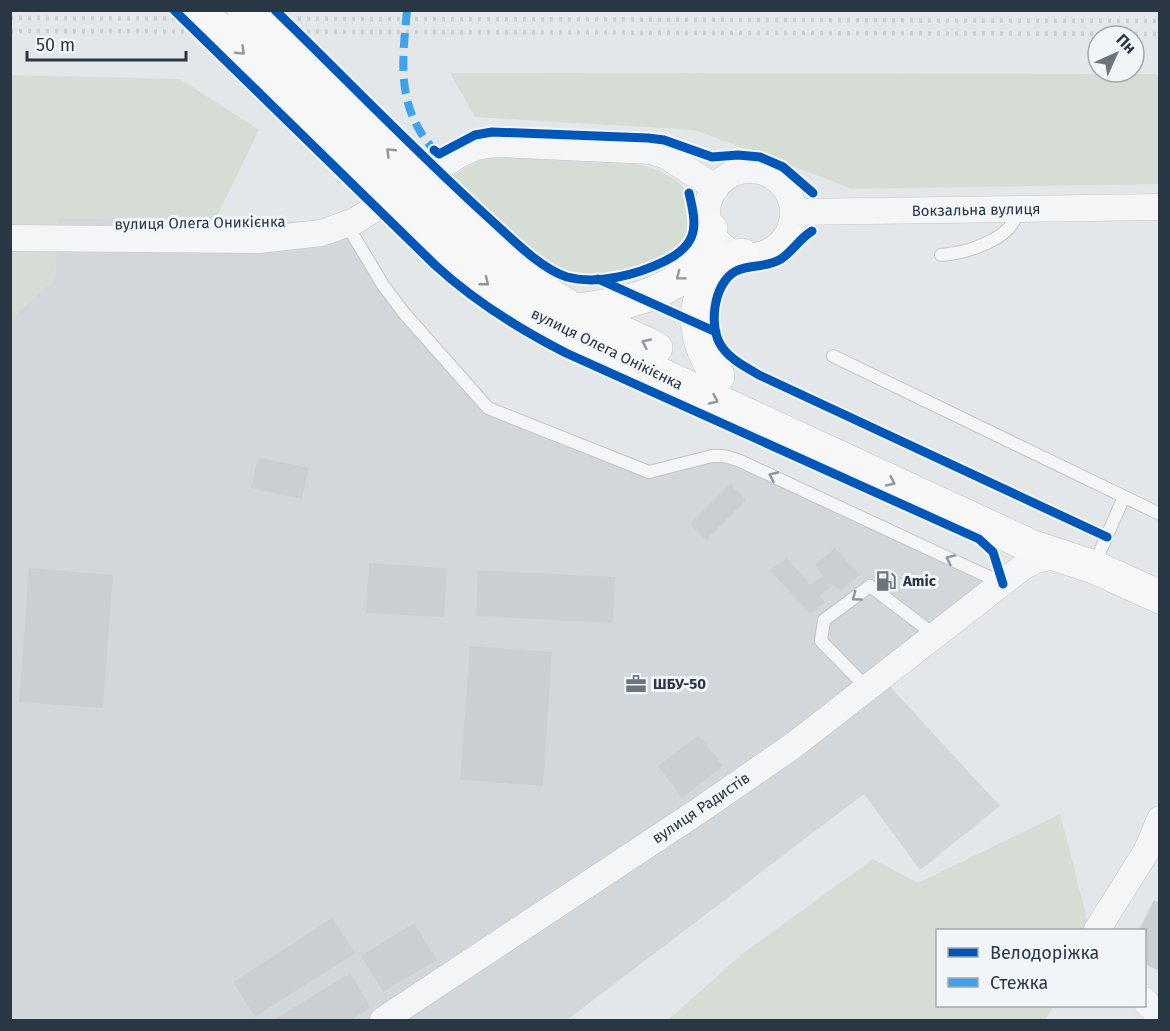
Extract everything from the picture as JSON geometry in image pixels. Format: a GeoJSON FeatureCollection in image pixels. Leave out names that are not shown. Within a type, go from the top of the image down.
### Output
{"type":"FeatureCollection","features":[{"type":"Feature","properties":{"kind":"main road","name":"вулиця Олега Онікієнка"},"geometry":{"type":"LineString","coordinates":[[200,10],[451,233],[518,272],[544,291],[578,310],[1043,527],[1094,567]]}},
{"type":"Feature","properties":{"kind":"main road","name":"вулиця Олега Онікієнка"},"geometry":{"type":"LineString","coordinates":[[244,10],[451,233],[495,290],[554,325],[994,530],[1033,547],[1094,567],[1160,597]]}},
{"type":"Feature","properties":{"kind":"main road"},"geometry":{"type":"LineString","coordinates":[[578,310],[633,300],[665,286],[685,273],[703,253],[711,229]]}},
{"type":"Feature","properties":{"kind":"main road"},"geometry":{"type":"LineString","coordinates":[[718,376],[707,360],[699,336],[697,313],[699,302],[706,282],[714,273],[730,260],[742,255]]}},
{"type":"Feature","properties":{"kind":"street","name":"вулиця Олега Оникієнка"},"geometry":{"type":"LineString","coordinates":[[10,238],[259,240],[321,233],[346,225],[451,158],[487,145],[510,143],[652,151],[666,156],[716,188]]}},
{"type":"Feature","properties":{"kind":"street"},"geometry":{"type":"LineString","coordinates":[[746,170],[760,171],[773,177],[784,187],[793,212],[788,232],[775,248],[763,254],[742,255],[723,246],[711,229],[708,207],[716,188],[732,174],[746,170]]}},
{"type":"Feature","properties":{"kind":"street","name":"Вокзальна вулиця"},"geometry":{"type":"LineString","coordinates":[[793,212],[1160,207]]}},
{"type":"Feature","properties":{"kind":"street"},"geometry":{"type":"LineString","coordinates":[[994,530],[1003,541],[1007,551],[1009,568],[1005,582]]}},
{"type":"Feature","properties":{"kind":"street","name":"вулиця Радистів"},"geometry":{"type":"LineString","coordinates":[[383,1020],[794,745],[1030,563],[1057,555]]}},
{"type":"Feature","properties":{"kind":"street"},"geometry":{"type":"LineString","coordinates":[[1098,929],[1153,855],[1160,819]]}},
{"type":"Feature","properties":{"kind":"street"},"geometry":{"type":"LineString","coordinates":[[1146,1002],[1160,1017]]}},
{"type":"Feature","properties":{"kind":"lane"},"geometry":{"type":"LineString","coordinates":[[941,255],[963,252],[981,246],[1013,224],[1017,216],[1017,209]]}},
{"type":"Feature","properties":{"kind":"lane"},"geometry":{"type":"LineString","coordinates":[[346,225],[383,285],[404,313],[488,408],[649,472],[703,458],[730,457],[1005,582]]}},
{"type":"Feature","properties":{"kind":"lane"},"geometry":{"type":"LineString","coordinates":[[832,356],[1160,514]]}},
{"type":"Feature","properties":{"kind":"lane"},"geometry":{"type":"LineString","coordinates":[[1094,567],[1124,497]]}},
{"type":"Feature","properties":{"kind":"lane"},"geometry":{"type":"LineString","coordinates":[[868,689],[821,641],[824,620],[870,586],[936,636]]}},
{"type":"Feature","properties":{"kind":"shaded area"},"geometry":{"type":"Polygon","coordinates":[[[450,73],[1086,74],[1086,84],[1146,84],[1146,74],[1159,74],[1159,184],[853,189],[695,130],[475,117],[450,73]]]}},
{"type":"Feature","properties":{"kind":"shaded area"},"geometry":{"type":"Polygon","coordinates":[[[11,75],[180,79],[259,130],[217,216],[58,219],[55,279],[11,319],[11,75]]]}},
{"type":"Feature","properties":{"kind":"shaded area"},"geometry":{"type":"Polygon","coordinates":[[[499,155],[625,162],[659,171],[676,181],[690,196],[694,221],[691,239],[680,253],[632,274],[580,279],[555,272],[507,236],[450,177],[479,160],[499,155]]]}},
{"type":"Feature","properties":{"kind":"shaded area"},"geometry":{"type":"Polygon","coordinates":[[[217,216],[347,225],[364,256],[488,408],[649,472],[724,456],[1003,584],[882,678],[1000,806],[920,870],[864,794],[567,1020],[11,1020],[10,319],[55,279],[58,219],[217,216]]]}},
{"type":"Feature","properties":{"kind":"shaded area"},"geometry":{"type":"Polygon","coordinates":[[[1060,814],[1090,929],[936,929],[936,1007],[1053,1007],[1045,1020],[668,1020],[742,954],[873,859],[918,883],[1060,814]]]}},
{"type":"Feature","properties":{"kind":"building"},"geometry":{"type":"Polygon","coordinates":[[[258,457],[309,468],[302,499],[251,488],[258,457]]]}},
{"type":"Feature","properties":{"kind":"building"},"geometry":{"type":"Polygon","coordinates":[[[730,484],[746,500],[706,540],[690,524],[730,484]]]}},
{"type":"Feature","properties":{"kind":"building"},"geometry":{"type":"Polygon","coordinates":[[[835,548],[860,575],[841,591],[833,585],[820,596],[825,602],[811,614],[770,571],[786,557],[811,585],[823,575],[815,565],[835,548]]]}},
{"type":"Feature","properties":{"kind":"building"},"geometry":{"type":"Polygon","coordinates":[[[369,563],[447,568],[444,617],[366,613],[369,563]]]}},
{"type":"Feature","properties":{"kind":"building"},"geometry":{"type":"Polygon","coordinates":[[[29,568],[113,575],[103,708],[19,702],[29,568]]]}},
{"type":"Feature","properties":{"kind":"building"},"geometry":{"type":"Polygon","coordinates":[[[478,570],[615,577],[613,623],[476,616],[478,570]]]}},
{"type":"Feature","properties":{"kind":"building"},"geometry":{"type":"Polygon","coordinates":[[[470,646],[552,652],[543,786],[460,780],[470,646]]]}},
{"type":"Feature","properties":{"kind":"building"},"geometry":{"type":"Polygon","coordinates":[[[699,735],[723,766],[682,798],[658,766],[699,735]]]}},
{"type":"Feature","properties":{"kind":"building"},"geometry":{"type":"Polygon","coordinates":[[[1154,900],[1160,903],[1160,971],[1146,965],[1146,929],[1140,929],[1154,900]]]}},
{"type":"Feature","properties":{"kind":"building"},"geometry":{"type":"Polygon","coordinates":[[[332,918],[355,953],[255,1017],[233,982],[332,918]]]}},
{"type":"Feature","properties":{"kind":"building"},"geometry":{"type":"Polygon","coordinates":[[[414,923],[437,960],[383,992],[361,956],[414,923]]]}},
{"type":"Feature","properties":{"kind":"building"},"geometry":{"type":"Polygon","coordinates":[[[350,973],[371,1008],[351,1020],[274,1020],[350,973]]]}},
{"type":"Feature","properties":{"kind":"railway"},"geometry":{"type":"LineString","coordinates":[[10,18],[1160,21]]}},
{"type":"Feature","properties":{"kind":"railway"},"geometry":{"type":"LineString","coordinates":[[10,31],[1160,34]]}},
{"type":"Feature","properties":{"kind":"marked path"},"geometry":{"type":"LineString","coordinates":[[407,10],[403,67],[407,101],[413,118],[434,150]]}},
{"type":"Feature","properties":{"kind":"cycle path"},"geometry":{"type":"LineString","coordinates":[[174,10],[435,265],[481,302],[514,324],[566,353],[979,539],[993,552],[1003,584]]}},
{"type":"Feature","properties":{"kind":"cycle path"},"geometry":{"type":"LineString","coordinates":[[275,10],[463,195],[527,252],[557,273],[579,279],[604,279],[630,274],[676,255],[690,241],[693,233],[689,193]]}},
{"type":"Feature","properties":{"kind":"cycle path"},"geometry":{"type":"LineString","coordinates":[[434,150],[439,154],[475,135],[492,132],[648,138],[664,140],[712,157],[738,155],[760,157],[783,167],[813,193]]}},
{"type":"Feature","properties":{"kind":"cycle path"},"geometry":{"type":"LineString","coordinates":[[812,231],[781,259],[770,264],[736,271],[722,285],[715,306],[714,318],[718,339],[726,352],[759,375],[1107,537]]}},
{"type":"Feature","properties":{"kind":"cycle path"},"geometry":{"type":"LineString","coordinates":[[598,279],[716,332]]}},
{"type":"Feature","properties":{"kind":"place","name":"Amic"},"geometry":{"type":"Point","coordinates":[886,581]}},
{"type":"Feature","properties":{"kind":"place","name":"ШБУ-50"},"geometry":{"type":"Point","coordinates":[636,684]}}]}
